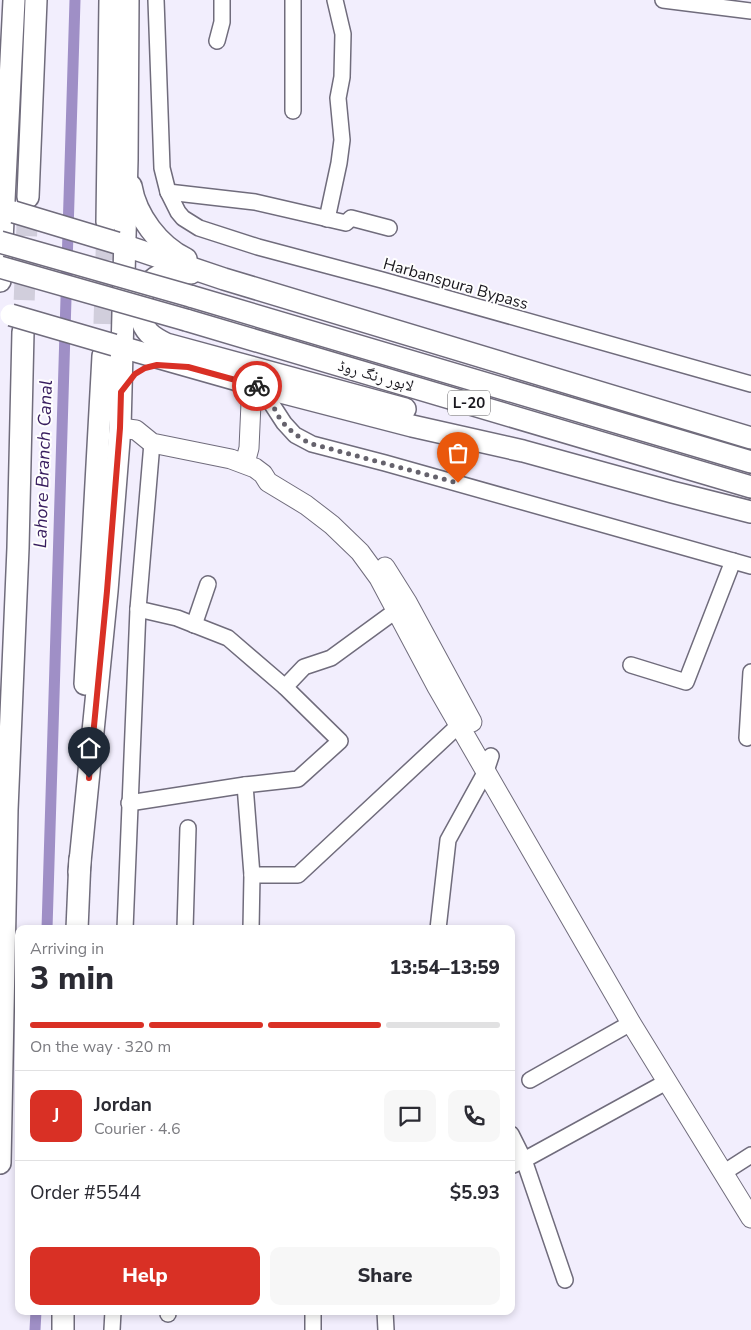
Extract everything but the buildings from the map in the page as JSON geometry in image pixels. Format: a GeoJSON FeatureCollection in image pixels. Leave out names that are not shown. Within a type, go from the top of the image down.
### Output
{"type":"FeatureCollection","features":[{"type":"Feature","properties":{"kind":"highway"},"geometry":{"type":"LineString","coordinates":[[11,207],[7,133],[14,0]]}},
{"type":"Feature","properties":{"kind":"highway"},"geometry":{"type":"LineString","coordinates":[[0,281],[11,207],[36,0]]}},
{"type":"Feature","properties":{"kind":"highway"},"geometry":{"type":"LineString","coordinates":[[107,222],[110,0]]}},
{"type":"Feature","properties":{"kind":"highway"},"geometry":{"type":"LineString","coordinates":[[77,925],[84,704],[114,349],[127,160],[128,0]]}},
{"type":"Feature","properties":{"kind":"highway"},"geometry":{"type":"LineString","coordinates":[[0,154],[7,133]]}},
{"type":"Feature","properties":{"kind":"highway"},"geometry":{"type":"LineString","coordinates":[[127,160],[133,196],[141,215],[150,228],[175,254],[224,279]]}},
{"type":"Feature","properties":{"kind":"highway"},"geometry":{"type":"LineString","coordinates":[[11,207],[224,279],[751,438]]}},
{"type":"Feature","properties":{"kind":"highway","name":"لاہور رنگ روڈ"},"geometry":{"type":"LineString","coordinates":[[0,242],[190,296],[751,462]]}},
{"type":"Feature","properties":{"kind":"highway","name":"لاہور رنگ روڈ"},"geometry":{"type":"LineString","coordinates":[[0,267],[751,487]]}},
{"type":"Feature","properties":{"kind":"highway"},"geometry":{"type":"LineString","coordinates":[[224,279],[174,272],[162,274],[144,290],[140,301],[142,322],[148,332],[166,344],[422,414],[523,451]]}},
{"type":"Feature","properties":{"kind":"highway"},"geometry":{"type":"LineString","coordinates":[[5,313],[114,349],[412,426],[523,451],[751,512]]}},
{"type":"Feature","properties":{"kind":"highway"},"geometry":{"type":"LineString","coordinates":[[0,1163],[7,810],[18,548],[24,332]]}},
{"type":"Feature","properties":{"kind":"highway"},"geometry":{"type":"LineString","coordinates":[[79,872],[107,591],[120,428],[121,392],[114,349]]}},
{"type":"Feature","properties":{"kind":"highway"},"geometry":{"type":"LineString","coordinates":[[121,392],[135,374],[145,368],[157,365],[188,367]]}},
{"type":"Feature","properties":{"kind":"highway"},"geometry":{"type":"LineString","coordinates":[[0,658],[7,810]]}},
{"type":"Feature","properties":{"kind":"highway"},"geometry":{"type":"LineString","coordinates":[[63,1330],[64,1315]]}},
{"type":"Feature","properties":{"kind":"main road"},"geometry":{"type":"LineString","coordinates":[[242,382],[252,403],[249,448],[245,463]]}},
{"type":"Feature","properties":{"kind":"main road"},"geometry":{"type":"LineString","coordinates":[[120,428],[136,430],[152,443],[231,458],[245,463],[263,474],[274,473],[314,497],[339,516],[367,544],[388,570],[401,607],[631,1023],[727,1170],[751,1197]]}},
{"type":"Feature","properties":{"kind":"main road"},"geometry":{"type":"LineString","coordinates":[[488,763],[624,990],[727,1170],[751,1218]]}},
{"type":"Feature","properties":{"kind":"street","name":"Harbanspura Bypass"},"geometry":{"type":"LineString","coordinates":[[156,0],[161,160],[168,192],[183,218],[199,228],[258,247],[391,282],[751,384]]}},
{"type":"Feature","properties":{"kind":"street"},"geometry":{"type":"LineString","coordinates":[[217,41],[222,22],[222,0]]}},
{"type":"Feature","properties":{"kind":"street"},"geometry":{"type":"LineString","coordinates":[[293,0],[293,111]]}},
{"type":"Feature","properties":{"kind":"street"},"geometry":{"type":"LineString","coordinates":[[327,219],[342,140],[338,98],[342,77],[342,34],[335,0]]}},
{"type":"Feature","properties":{"kind":"street"},"geometry":{"type":"LineString","coordinates":[[663,0],[751,11]]}},
{"type":"Feature","properties":{"kind":"street"},"geometry":{"type":"LineString","coordinates":[[168,192],[256,202],[346,223],[351,218],[389,228]]}},
{"type":"Feature","properties":{"kind":"street"},"geometry":{"type":"LineString","coordinates":[[273,390],[271,402],[280,417],[295,435],[312,444],[751,566]]}},
{"type":"Feature","properties":{"kind":"street"},"geometry":{"type":"LineString","coordinates":[[125,925],[138,610],[152,443]]}},
{"type":"Feature","properties":{"kind":"street"},"geometry":{"type":"LineString","coordinates":[[631,665],[686,682],[733,561]]}},
{"type":"Feature","properties":{"kind":"street"},"geometry":{"type":"LineString","coordinates":[[194,625],[208,584]]}},
{"type":"Feature","properties":{"kind":"street"},"geometry":{"type":"LineString","coordinates":[[285,687],[304,667],[331,658],[401,607]]}},
{"type":"Feature","properties":{"kind":"street"},"geometry":{"type":"LineString","coordinates":[[129,802],[245,784],[298,779],[340,740],[285,687],[228,638],[177,618],[138,610]]}},
{"type":"Feature","properties":{"kind":"street"},"geometry":{"type":"LineString","coordinates":[[747,738],[751,672]]}},
{"type":"Feature","properties":{"kind":"street"},"geometry":{"type":"LineString","coordinates":[[252,875],[298,875],[463,719]]}},
{"type":"Feature","properties":{"kind":"street"},"geometry":{"type":"LineString","coordinates":[[438,925],[448,840],[488,763]]}},
{"type":"Feature","properties":{"kind":"street"},"geometry":{"type":"LineString","coordinates":[[245,784],[252,875],[251,925]]}},
{"type":"Feature","properties":{"kind":"street"},"geometry":{"type":"LineString","coordinates":[[185,925],[188,828]]}},
{"type":"Feature","properties":{"kind":"street"},"geometry":{"type":"LineString","coordinates":[[530,1080],[631,1023]]}},
{"type":"Feature","properties":{"kind":"street"},"geometry":{"type":"LineString","coordinates":[[518,1163],[668,1081]]}},
{"type":"Feature","properties":{"kind":"street"},"geometry":{"type":"LineString","coordinates":[[515,1151],[518,1163],[565,1280]]}},
{"type":"Feature","properties":{"kind":"street"},"geometry":{"type":"LineString","coordinates":[[727,1170],[751,1155]]}},
{"type":"Feature","properties":{"kind":"street"},"geometry":{"type":"LineString","coordinates":[[112,1330],[113,1315]]}},
{"type":"Feature","properties":{"kind":"street"},"geometry":{"type":"LineString","coordinates":[[313,1330],[314,1315]]}},
{"type":"Feature","properties":{"kind":"street"},"geometry":{"type":"LineString","coordinates":[[385,1315],[386,1330]]}},
{"type":"Feature","properties":{"kind":"waterway","name":"Lahore Branch Canal"},"geometry":{"type":"LineString","coordinates":[[47,925],[75,0]]}},
{"type":"Feature","properties":{"kind":"waterway","name":"Lahore Branch Canal"},"geometry":{"type":"LineString","coordinates":[[35,1330],[36,1315]]}},
{"type":"Feature","properties":{"kind":"tunnel"},"geometry":{"type":"LineString","coordinates":[[23,332],[28,197]]}},
{"type":"Feature","properties":{"kind":"tunnel"},"geometry":{"type":"LineString","coordinates":[[103,356],[107,223]]}},
{"type":"Feature","properties":{"kind":"way so far"},"geometry":{"type":"LineString","coordinates":[[257,386],[273,390],[271,402],[276,412],[295,435],[302,440],[458,483]]}},
{"type":"Feature","properties":{"kind":"route"},"geometry":{"type":"LineString","coordinates":[[89,778],[107,591],[120,428],[121,392],[135,374],[145,368],[157,365],[188,367],[257,386]]}}]}
